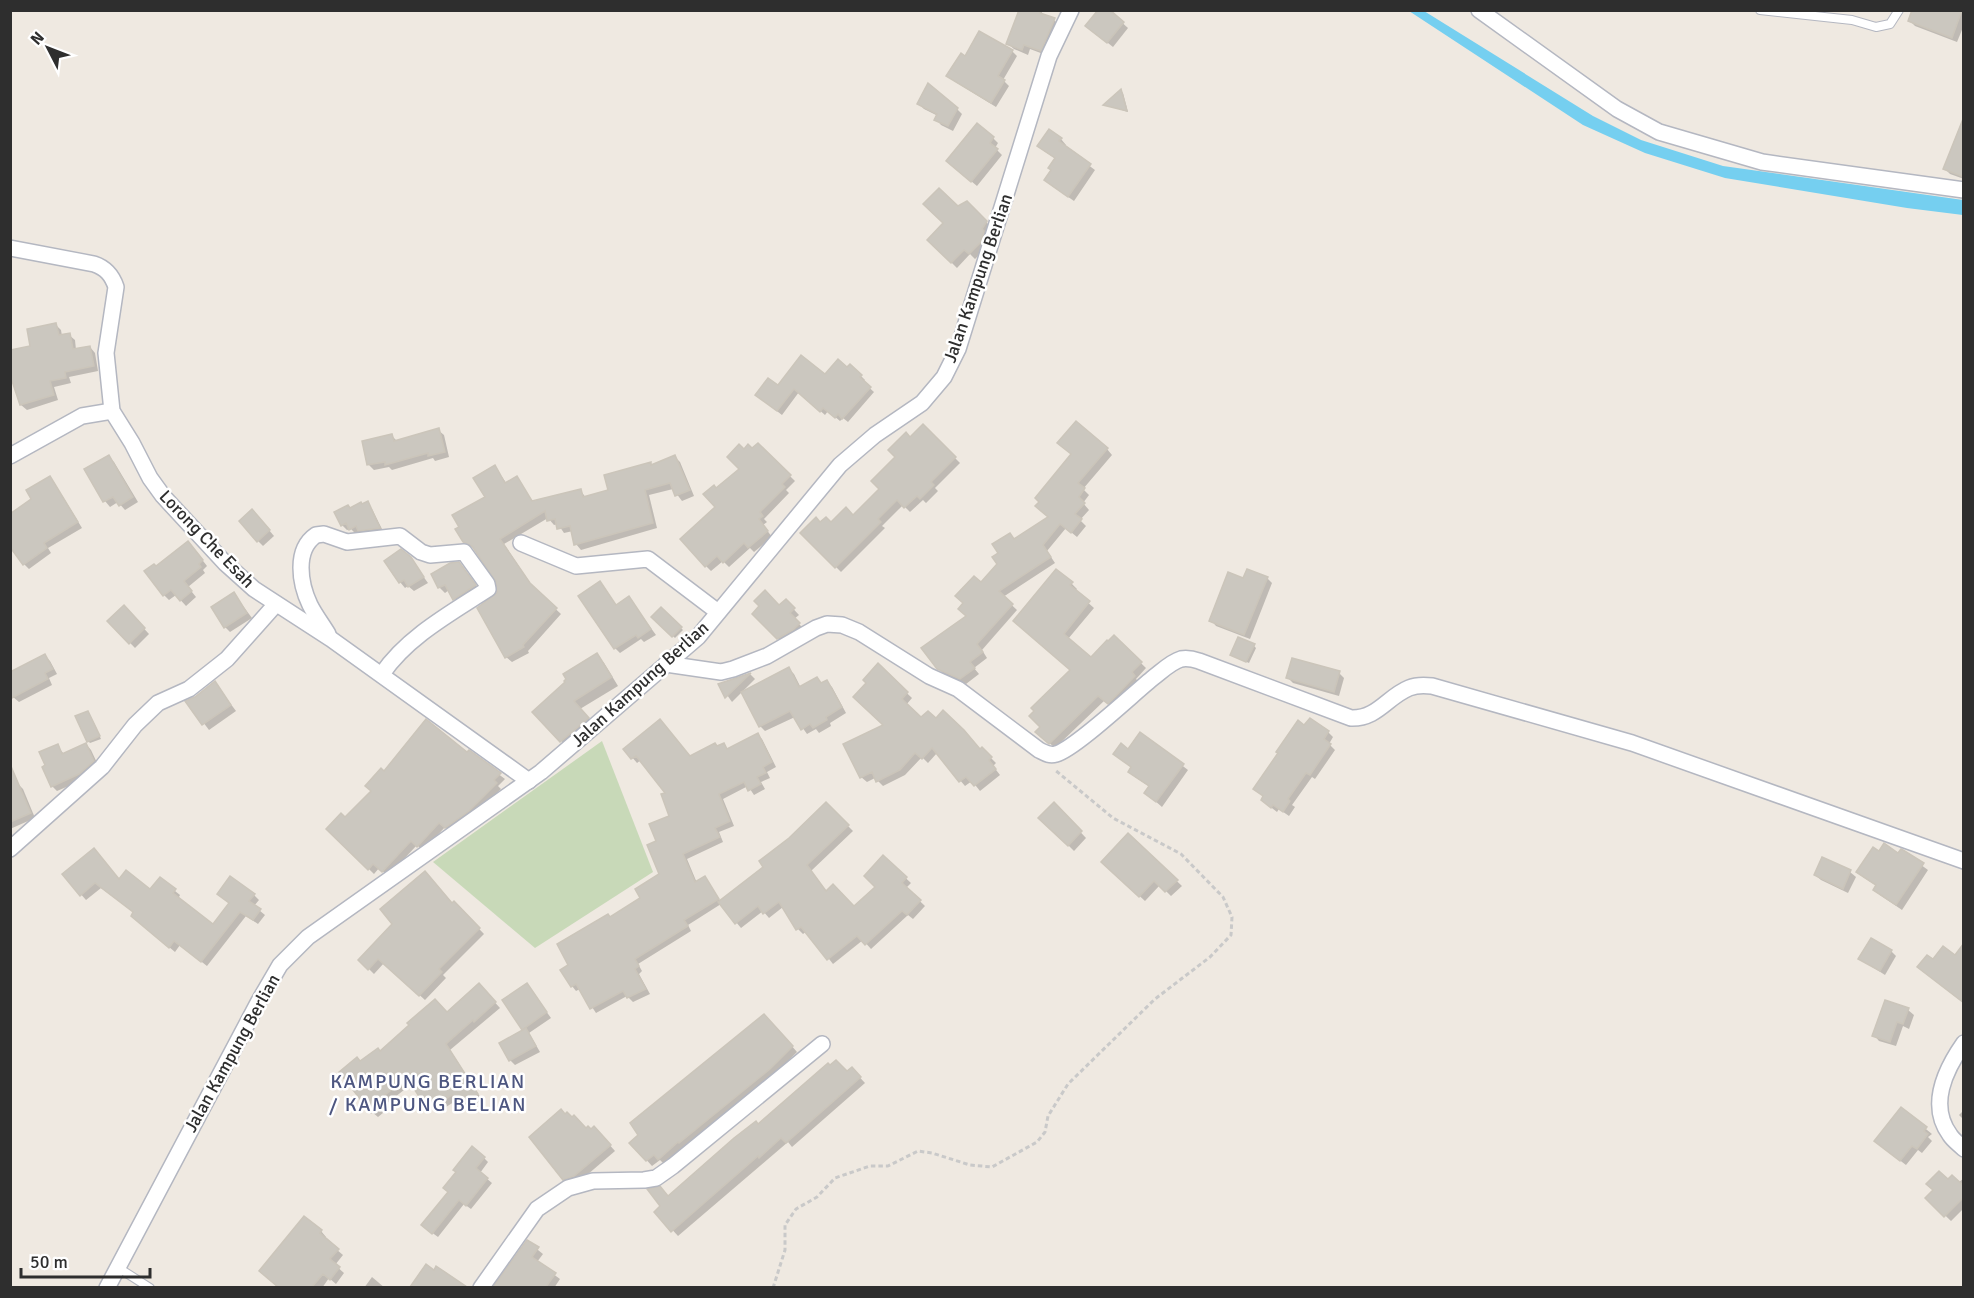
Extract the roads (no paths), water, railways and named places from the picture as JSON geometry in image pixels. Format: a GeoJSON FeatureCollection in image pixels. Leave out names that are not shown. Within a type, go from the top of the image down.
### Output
{"type":"FeatureCollection","features":[{"type":"Feature","properties":{"kind":"street","name":"Jalan Kampung Berlian"},"geometry":{"type":"LineString","coordinates":[[107,1287],[259,1000],[280,965],[308,936],[541,772],[698,637],[840,465],[875,435],[922,403],[944,377],[958,349],[1049,56],[1071,10]]}},
{"type":"Feature","properties":{"kind":"street"},"geometry":{"type":"LineString","coordinates":[[1479,10],[1617,109],[1659,132],[1761,162],[1964,190]]}},
{"type":"Feature","properties":{"kind":"street","name":"Lorong Che Esah"},"geometry":{"type":"LineString","coordinates":[[10,248],[94,264],[103,267],[113,278],[116,287],[106,353],[112,411],[150,478],[163,496],[225,562],[254,589],[382,674],[528,781]]}},
{"type":"Feature","properties":{"kind":"street"},"geometry":{"type":"LineString","coordinates":[[10,456],[82,416],[112,411]]}},
{"type":"Feature","properties":{"kind":"street"},"geometry":{"type":"LineString","coordinates":[[331,639],[310,605],[301,569],[305,547],[316,535],[324,534],[347,542],[400,536],[421,552],[430,555],[464,552],[487,584],[488,589],[420,635],[391,661],[382,674]]}},
{"type":"Feature","properties":{"kind":"street"},"geometry":{"type":"LineString","coordinates":[[521,543],[576,566],[648,559],[718,612]]}},
{"type":"Feature","properties":{"kind":"street"},"geometry":{"type":"LineString","coordinates":[[10,849],[102,767],[135,725],[158,703],[189,688],[227,659],[276,604]]}},
{"type":"Feature","properties":{"kind":"street"},"geometry":{"type":"LineString","coordinates":[[666,664],[721,672],[777,651],[816,628],[827,624],[842,625],[859,632],[929,676],[958,689],[1048,755],[1058,754],[1081,739],[1166,667],[1180,659],[1189,658],[1199,661],[1351,718],[1370,716],[1408,688],[1418,685],[1432,686],[1632,743],[1964,861]]}},
{"type":"Feature","properties":{"kind":"street"},"geometry":{"type":"LineString","coordinates":[[1964,1043],[1950,1062],[1940,1090],[1939,1114],[1950,1136],[1964,1149]]}},
{"type":"Feature","properties":{"kind":"street"},"geometry":{"type":"LineString","coordinates":[[481,1287],[537,1209],[568,1188],[593,1181],[656,1178],[822,1044]]}},
{"type":"Feature","properties":{"kind":"lane"},"geometry":{"type":"LineString","coordinates":[[1760,10],[1852,20],[1876,27],[1890,24],[1899,10]]}},
{"type":"Feature","properties":{"kind":"lane"},"geometry":{"type":"LineString","coordinates":[[117,1267],[150,1287]]}},
{"type":"Feature","properties":{"kind":"water"},"geometry":{"type":"Polygon","coordinates":[[[1409,11],[1424,11],[1593,116],[1641,140],[1723,166],[1963,200],[1963,215],[1725,178],[1645,153],[1583,125],[1409,11]]]}},
{"type":"Feature","properties":{"kind":"district","name":"KAMPUNG BERLIAN / KAMPUNG BELIAN"},"geometry":{"type":"Point","coordinates":[428,1092]}}]}
